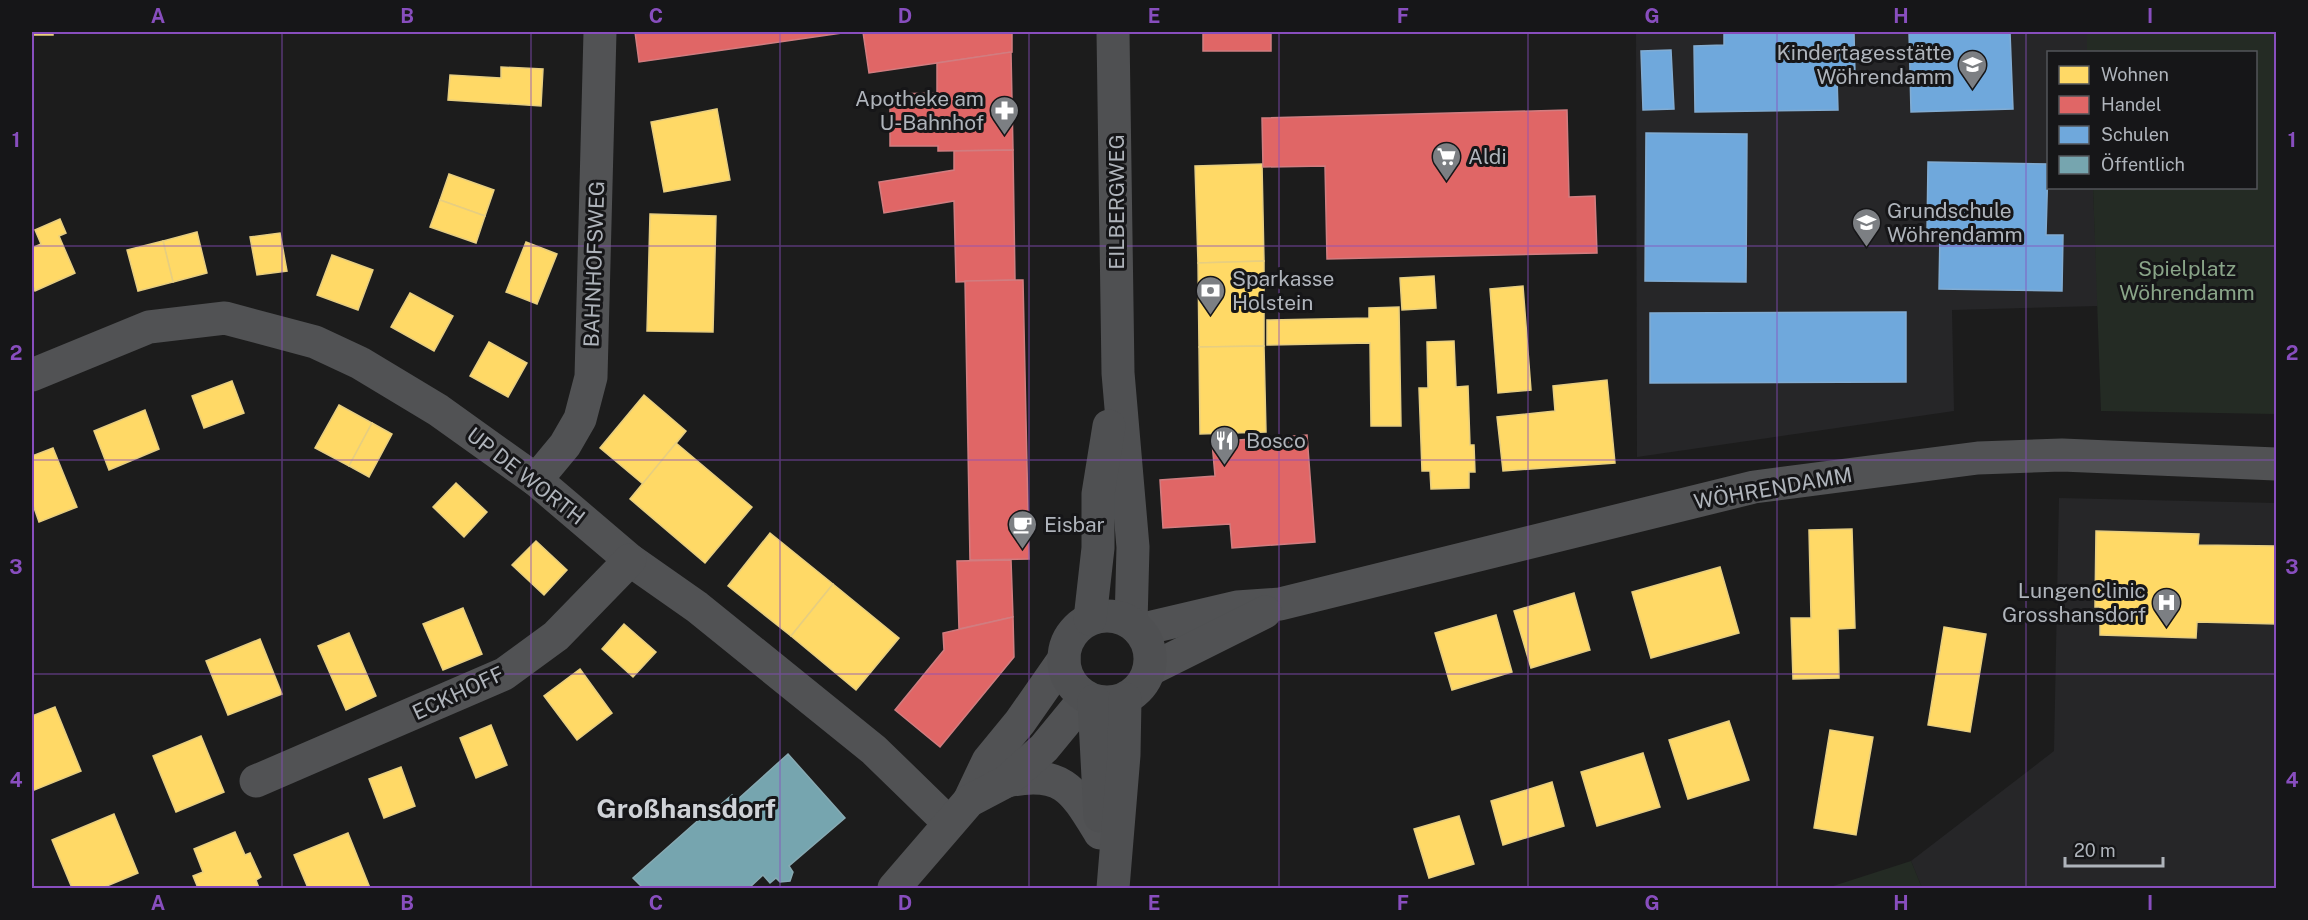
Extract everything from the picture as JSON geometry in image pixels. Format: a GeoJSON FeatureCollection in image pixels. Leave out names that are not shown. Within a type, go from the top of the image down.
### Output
{"type":"FeatureCollection","features":[{"type":"Feature","properties":{"kind":"main road","name":"EILBERGWEG"},"geometry":{"type":"LineString","coordinates":[[1113,32],[1118,373],[1133,547],[1135,626]]}},
{"type":"Feature","properties":{"kind":"main road","name":"EILBERGWEG"},"geometry":{"type":"LineString","coordinates":[[1090,619],[1098,548],[1098,494],[1118,373]]}},
{"type":"Feature","properties":{"kind":"main road","name":"WÖHRENDAMM"},"geometry":{"type":"LineString","coordinates":[[1064,659],[1068,640],[1081,624],[1090,619],[1111,616],[1135,626]]}},
{"type":"Feature","properties":{"kind":"main road"},"geometry":{"type":"LineString","coordinates":[[1135,626],[1150,649],[1149,670]]}},
{"type":"Feature","properties":{"kind":"main road"},"geometry":{"type":"LineString","coordinates":[[1064,659],[1070,681],[1102,699],[1124,755],[1112,888]]}},
{"type":"Feature","properties":{"kind":"main road","name":"WÖHRENDAMM"},"geometry":{"type":"LineString","coordinates":[[1102,699],[1140,687],[1149,670]]}},
{"type":"Feature","properties":{"kind":"main road"},"geometry":{"type":"LineString","coordinates":[[1102,699],[1100,833],[1112,888]]}},
{"type":"Feature","properties":{"kind":"street","name":"BAHNHOFSWEG"},"geometry":{"type":"LineString","coordinates":[[536,480],[566,445],[580,418],[591,377],[600,32]]}},
{"type":"Feature","properties":{"kind":"street","name":"UP DE WORTH"},"geometry":{"type":"LineString","coordinates":[[32,375],[149,327],[225,318],[315,342],[360,363],[438,410],[536,480],[630,560],[698,607],[873,750],[959,812]]}},
{"type":"Feature","properties":{"kind":"street","name":"WÖHRENDAMM"},"geometry":{"type":"LineString","coordinates":[[1135,626],[1237,607],[1280,604],[1754,487],[1978,458],[2062,455],[2277,464]]}},
{"type":"Feature","properties":{"kind":"street","name":"ECKHOFF"},"geometry":{"type":"LineString","coordinates":[[256,781],[504,674],[556,636],[630,560]]}},
{"type":"Feature","properties":{"kind":"street","name":"WÖHRENDAMM"},"geometry":{"type":"LineString","coordinates":[[1149,670],[1280,604]]}},
{"type":"Feature","properties":{"kind":"street","name":"WÖHRENDAMM"},"geometry":{"type":"LineString","coordinates":[[894,888],[959,812],[988,761],[1020,722],[1064,659]]}},
{"type":"Feature","properties":{"kind":"street","name":"WÖHRENDAMM"},"geometry":{"type":"LineString","coordinates":[[959,812],[1008,781],[1102,699]]}},
{"type":"Feature","properties":{"kind":"street","name":"WÖHRENDAMM"},"geometry":{"type":"LineString","coordinates":[[1008,781],[1035,776],[1070,789],[1080,799],[1100,833]]}},
{"type":"Feature","properties":{"kind":"shaded area","name":"Grundschule Wöhrendamm"},"geometry":{"type":"Polygon","coordinates":[[[1636,32],[2087,32],[2087,51],[2047,51],[2047,189],[2093,189],[2098,306],[1952,310],[1954,411],[1637,457],[1636,32]]]}},
{"type":"Feature","properties":{"kind":"shaded area","name":"LungenClinic Grosshansdorf"},"geometry":{"type":"Polygon","coordinates":[[[2059,498],[2276,503],[2276,888],[1922,888],[1911,861],[2054,751],[2059,498]]]}},
{"type":"Feature","properties":{"kind":"green space","name":"Spielplatz Wöhrendamm"},"geometry":{"type":"Polygon","coordinates":[[[2087,32],[2276,32],[2276,414],[2101,411],[2093,189],[2257,189],[2257,51],[2087,51],[2087,32]]]}},
{"type":"Feature","properties":{"kind":"green space"},"geometry":{"type":"Polygon","coordinates":[[[1911,861],[1922,888],[1827,888],[1911,861]]]}},
{"type":"Feature","properties":{"kind":"building: Wohnen"},"geometry":{"type":"Polygon","coordinates":[[[32,32],[53,32],[53,35],[32,35],[32,32]]]}},
{"type":"Feature","properties":{"kind":"building: Wohnen"},"geometry":{"type":"Polygon","coordinates":[[[501,67],[543,69],[541,106],[448,100],[450,75],[501,78],[501,67]]]}},
{"type":"Feature","properties":{"kind":"building: Wohnen"},"geometry":{"type":"Polygon","coordinates":[[[717,109],[730,180],[664,192],[651,122],[717,109]]]}},
{"type":"Feature","properties":{"kind":"building: Wohnen"},"geometry":{"type":"Polygon","coordinates":[[[1262,164],[1264,261],[1198,263],[1195,166],[1262,164]]]}},
{"type":"Feature","properties":{"kind":"building: Wohnen"},"geometry":{"type":"Polygon","coordinates":[[[449,174],[494,190],[485,216],[440,200],[449,174]]]}},
{"type":"Feature","properties":{"kind":"building: Wohnen"},"geometry":{"type":"Polygon","coordinates":[[[440,200],[485,216],[476,243],[430,227],[440,200]]]}},
{"type":"Feature","properties":{"kind":"building: Wohnen"},"geometry":{"type":"Polygon","coordinates":[[[650,214],[716,216],[713,332],[647,331],[650,214]]]}},
{"type":"Feature","properties":{"kind":"building: Wohnen"},"geometry":{"type":"Polygon","coordinates":[[[60,219],[66,233],[59,236],[75,273],[35,291],[32,283],[32,248],[41,244],[35,230],[60,219]]]}},
{"type":"Feature","properties":{"kind":"building: Wohnen"},"geometry":{"type":"Polygon","coordinates":[[[197,232],[207,273],[173,282],[163,241],[197,232]]]}},
{"type":"Feature","properties":{"kind":"building: Wohnen"},"geometry":{"type":"Polygon","coordinates":[[[280,233],[287,271],[257,275],[250,237],[280,233]]]}},
{"type":"Feature","properties":{"kind":"building: Wohnen"},"geometry":{"type":"Polygon","coordinates":[[[163,241],[173,282],[138,291],[127,250],[163,241]]]}},
{"type":"Feature","properties":{"kind":"building: Wohnen"},"geometry":{"type":"Polygon","coordinates":[[[526,242],[557,254],[537,304],[506,292],[526,242]]]}},
{"type":"Feature","properties":{"kind":"building: Wohnen"},"geometry":{"type":"Polygon","coordinates":[[[332,255],[373,270],[358,310],[317,295],[332,255]]]}},
{"type":"Feature","properties":{"kind":"building: Wohnen"},"geometry":{"type":"Polygon","coordinates":[[[1264,261],[1264,346],[1199,347],[1198,263],[1264,261]]]}},
{"type":"Feature","properties":{"kind":"building: Wohnen"},"geometry":{"type":"Polygon","coordinates":[[[1434,276],[1436,308],[1402,310],[1400,278],[1434,276]]]}},
{"type":"Feature","properties":{"kind":"building: Wohnen"},"geometry":{"type":"Polygon","coordinates":[[[1523,286],[1531,390],[1498,393],[1490,289],[1523,286]]]}},
{"type":"Feature","properties":{"kind":"building: Wohnen"},"geometry":{"type":"Polygon","coordinates":[[[410,293],[453,316],[434,351],[391,327],[410,293]]]}},
{"type":"Feature","properties":{"kind":"building: Wohnen"},"geometry":{"type":"Polygon","coordinates":[[[1399,307],[1401,426],[1371,426],[1370,343],[1267,345],[1267,320],[1369,318],[1369,308],[1399,307]]]}},
{"type":"Feature","properties":{"kind":"building: Wohnen"},"geometry":{"type":"Polygon","coordinates":[[[1454,341],[1456,387],[1468,386],[1470,445],[1474,445],[1475,472],[1469,472],[1469,488],[1431,489],[1430,471],[1422,471],[1419,388],[1428,388],[1427,342],[1454,341]]]}},
{"type":"Feature","properties":{"kind":"building: Wohnen"},"geometry":{"type":"Polygon","coordinates":[[[489,342],[527,363],[508,397],[470,376],[489,342]]]}},
{"type":"Feature","properties":{"kind":"building: Wohnen"},"geometry":{"type":"Polygon","coordinates":[[[1264,346],[1266,432],[1200,434],[1199,347],[1264,346]]]}},
{"type":"Feature","properties":{"kind":"building: Wohnen"},"geometry":{"type":"Polygon","coordinates":[[[1607,380],[1615,463],[1503,471],[1497,417],[1555,411],[1553,386],[1607,380]]]}},
{"type":"Feature","properties":{"kind":"building: Wohnen"},"geometry":{"type":"Polygon","coordinates":[[[232,381],[244,413],[204,428],[192,396],[232,381]]]}},
{"type":"Feature","properties":{"kind":"building: Wohnen"},"geometry":{"type":"Polygon","coordinates":[[[644,395],[686,431],[643,484],[600,448],[644,395]]]}},
{"type":"Feature","properties":{"kind":"building: Wohnen"},"geometry":{"type":"Polygon","coordinates":[[[339,405],[372,423],[349,466],[315,448],[339,405]]]}},
{"type":"Feature","properties":{"kind":"building: Wohnen"},"geometry":{"type":"Polygon","coordinates":[[[145,410],[159,449],[109,470],[94,431],[145,410]]]}},
{"type":"Feature","properties":{"kind":"building: Wohnen"},"geometry":{"type":"Polygon","coordinates":[[[372,423],[392,434],[369,477],[349,466],[372,423]]]}},
{"type":"Feature","properties":{"kind":"building: Wohnen"},"geometry":{"type":"Polygon","coordinates":[[[676,443],[752,507],[705,563],[630,499],[676,443]]]}},
{"type":"Feature","properties":{"kind":"building: Wohnen"},"geometry":{"type":"Polygon","coordinates":[[[53,448],[77,507],[39,522],[32,502],[32,456],[53,448]]]}},
{"type":"Feature","properties":{"kind":"building: Wohnen"},"geometry":{"type":"Polygon","coordinates":[[[456,483],[487,512],[464,537],[433,507],[456,483]]]}},
{"type":"Feature","properties":{"kind":"building: Wohnen"},"geometry":{"type":"Polygon","coordinates":[[[1852,529],[1855,628],[1838,629],[1839,678],[1793,679],[1791,618],[1811,618],[1809,530],[1852,529]]]}},
{"type":"Feature","properties":{"kind":"building: Wohnen"},"geometry":{"type":"Polygon","coordinates":[[[2096,531],[2199,534],[2198,545],[2276,546],[2276,624],[2197,622],[2196,638],[2100,635],[2100,607],[2095,607],[2096,531]]]}},
{"type":"Feature","properties":{"kind":"building: Wohnen"},"geometry":{"type":"Polygon","coordinates":[[[770,533],[833,584],[791,636],[728,586],[770,533]]]}},
{"type":"Feature","properties":{"kind":"building: Wohnen"},"geometry":{"type":"Polygon","coordinates":[[[536,541],[567,570],[544,595],[512,565],[536,541]]]}},
{"type":"Feature","properties":{"kind":"building: Wohnen"},"geometry":{"type":"Polygon","coordinates":[[[1720,567],[1739,633],[1651,658],[1632,592],[1720,567]]]}},
{"type":"Feature","properties":{"kind":"building: Wohnen"},"geometry":{"type":"Polygon","coordinates":[[[833,584],[899,638],[856,690],[791,636],[833,584]]]}},
{"type":"Feature","properties":{"kind":"building: Wohnen"},"geometry":{"type":"Polygon","coordinates":[[[1574,593],[1590,650],[1531,668],[1514,611],[1574,593]]]}},
{"type":"Feature","properties":{"kind":"building: Wohnen"},"geometry":{"type":"Polygon","coordinates":[[[463,608],[482,654],[443,670],[423,624],[463,608]]]}},
{"type":"Feature","properties":{"kind":"building: Wohnen"},"geometry":{"type":"Polygon","coordinates":[[[1496,615],[1512,672],[1452,690],[1435,633],[1496,615]]]}},
{"type":"Feature","properties":{"kind":"building: Wohnen"},"geometry":{"type":"Polygon","coordinates":[[[624,624],[656,652],[633,677],[602,649],[624,624]]]}},
{"type":"Feature","properties":{"kind":"building: Wohnen"},"geometry":{"type":"Polygon","coordinates":[[[1944,627],[1986,634],[1970,732],[1928,725],[1944,627]]]}},
{"type":"Feature","properties":{"kind":"building: Wohnen"},"geometry":{"type":"Polygon","coordinates":[[[349,633],[376,696],[346,710],[318,646],[349,633]]]}},
{"type":"Feature","properties":{"kind":"building: Wohnen"},"geometry":{"type":"Polygon","coordinates":[[[260,639],[282,694],[228,715],[206,661],[260,639]]]}},
{"type":"Feature","properties":{"kind":"building: Wohnen"},"geometry":{"type":"Polygon","coordinates":[[[580,669],[612,713],[577,740],[544,696],[580,669]]]}},
{"type":"Feature","properties":{"kind":"building: Wohnen"},"geometry":{"type":"Polygon","coordinates":[[[55,707],[81,771],[32,791],[32,716],[55,707]]]}},
{"type":"Feature","properties":{"kind":"building: Wohnen"},"geometry":{"type":"Polygon","coordinates":[[[1729,721],[1749,780],[1688,799],[1669,740],[1729,721]]]}},
{"type":"Feature","properties":{"kind":"building: Wohnen"},"geometry":{"type":"Polygon","coordinates":[[[491,725],[507,765],[476,778],[460,738],[491,725]]]}},
{"type":"Feature","properties":{"kind":"building: Wohnen"},"geometry":{"type":"Polygon","coordinates":[[[1830,730],[1873,737],[1856,835],[1814,828],[1830,730]]]}},
{"type":"Feature","properties":{"kind":"building: Wohnen"},"geometry":{"type":"Polygon","coordinates":[[[201,736],[224,792],[176,812],[153,756],[201,736]]]}},
{"type":"Feature","properties":{"kind":"building: Wohnen"},"geometry":{"type":"Polygon","coordinates":[[[1643,753],[1660,807],[1597,826],[1581,772],[1643,753]]]}},
{"type":"Feature","properties":{"kind":"building: Wohnen"},"geometry":{"type":"Polygon","coordinates":[[[401,767],[415,806],[384,818],[369,779],[401,767]]]}},
{"type":"Feature","properties":{"kind":"building: Wohnen"},"geometry":{"type":"Polygon","coordinates":[[[1552,782],[1564,826],[1503,845],[1491,801],[1552,782]]]}},
{"type":"Feature","properties":{"kind":"building: Wohnen"},"geometry":{"type":"Polygon","coordinates":[[[114,814],[138,873],[102,888],[72,888],[52,840],[114,814]]]}},
{"type":"Feature","properties":{"kind":"building: Wohnen"},"geometry":{"type":"Polygon","coordinates":[[[1459,816],[1474,864],[1429,878],[1414,829],[1459,816]]]}},
{"type":"Feature","properties":{"kind":"building: Wohnen"},"geometry":{"type":"Polygon","coordinates":[[[235,832],[245,855],[250,853],[261,877],[256,880],[259,888],[198,888],[193,876],[203,872],[194,849],[235,832]]]}},
{"type":"Feature","properties":{"kind":"building: Wohnen"},"geometry":{"type":"Polygon","coordinates":[[[348,833],[370,888],[308,888],[294,855],[348,833]]]}},
{"type":"Feature","properties":{"kind":"building: Handel"},"geometry":{"type":"Polygon","coordinates":[[[635,32],[849,32],[639,62],[635,32]]]}},
{"type":"Feature","properties":{"kind":"building: Handel"},"geometry":{"type":"Polygon","coordinates":[[[863,32],[1012,32],[1012,52],[869,73],[863,32]]]}},
{"type":"Feature","properties":{"kind":"building: Handel"},"geometry":{"type":"Polygon","coordinates":[[[1203,32],[1271,32],[1271,51],[1203,51],[1203,32]]]}},
{"type":"Feature","properties":{"kind":"building: Handel"},"geometry":{"type":"Polygon","coordinates":[[[1011,52],[1013,150],[938,151],[938,146],[890,146],[890,94],[937,93],[937,63],[1011,52]]]}},
{"type":"Feature","properties":{"kind":"building: Handel","name":"Aldi"},"geometry":{"type":"Polygon","coordinates":[[[1567,110],[1569,197],[1595,196],[1597,253],[1327,259],[1325,166],[1263,167],[1262,118],[1567,110]]]}},
{"type":"Feature","properties":{"kind":"building: Handel"},"geometry":{"type":"Polygon","coordinates":[[[1013,150],[1015,280],[956,282],[954,201],[884,213],[879,182],[954,170],[954,151],[1013,150]]]}},
{"type":"Feature","properties":{"kind":"building: Handel"},"geometry":{"type":"Polygon","coordinates":[[[1023,280],[1029,559],[970,560],[965,281],[1023,280]]]}},
{"type":"Feature","properties":{"kind":"building: Handel"},"geometry":{"type":"Polygon","coordinates":[[[1307,435],[1315,542],[1232,548],[1230,524],[1163,528],[1160,480],[1215,476],[1212,442],[1307,435]]]}},
{"type":"Feature","properties":{"kind":"building: Handel"},"geometry":{"type":"Polygon","coordinates":[[[1011,560],[1013,617],[959,629],[957,561],[1011,560]]]}},
{"type":"Feature","properties":{"kind":"building: Handel"},"geometry":{"type":"Polygon","coordinates":[[[1013,617],[1014,657],[940,747],[895,710],[944,650],[943,633],[1013,617]]]}},
{"type":"Feature","properties":{"kind":"building: Schulen"},"geometry":{"type":"Polygon","coordinates":[[[1724,32],[1854,32],[1855,76],[1837,77],[1838,110],[1695,112],[1694,46],[1724,45],[1724,32]]]}},
{"type":"Feature","properties":{"kind":"building: Schulen"},"geometry":{"type":"Polygon","coordinates":[[[1909,32],[2010,32],[2013,109],[1911,112],[1909,32]]]}},
{"type":"Feature","properties":{"kind":"building: Schulen"},"geometry":{"type":"Polygon","coordinates":[[[1671,50],[1674,109],[1643,110],[1641,51],[1671,50]]]}},
{"type":"Feature","properties":{"kind":"building: Schulen"},"geometry":{"type":"Polygon","coordinates":[[[1646,133],[1747,134],[1746,282],[1645,281],[1646,133]]]}},
{"type":"Feature","properties":{"kind":"building: Schulen"},"geometry":{"type":"Polygon","coordinates":[[[1928,162],[2047,164],[2046,235],[2063,235],[2062,291],[1939,289],[1940,233],[1927,233],[1928,162]]]}},
{"type":"Feature","properties":{"kind":"building: Schulen"},"geometry":{"type":"Polygon","coordinates":[[[1906,312],[1906,382],[1650,383],[1650,313],[1906,312]]]}},
{"type":"Feature","properties":{"kind":"building: Öffentlich"},"geometry":{"type":"Polygon","coordinates":[[[788,754],[845,818],[789,866],[793,872],[790,881],[780,882],[776,878],[770,883],[763,875],[749,888],[643,888],[633,878],[711,809],[713,811],[732,795],[737,800],[788,754]]]}},
{"type":"Feature","properties":{"kind":"place","name":"Kindertagesstätte Wöhrendamm"},"geometry":{"type":"Point","coordinates":[1973,90]}},
{"type":"Feature","properties":{"kind":"place","name":"Apotheke am U-Bahnhof"},"geometry":{"type":"Point","coordinates":[1005,136]}},
{"type":"Feature","properties":{"kind":"place","name":"Aldi"},"geometry":{"type":"Point","coordinates":[1447,182]}},
{"type":"Feature","properties":{"kind":"place","name":"Grundschule Wöhrendamm"},"geometry":{"type":"Point","coordinates":[1866,248]}},
{"type":"Feature","properties":{"kind":"place","name":"Sparkasse Holstein"},"geometry":{"type":"Point","coordinates":[1211,316]}},
{"type":"Feature","properties":{"kind":"place","name":"Bosco"},"geometry":{"type":"Point","coordinates":[1225,466]}},
{"type":"Feature","properties":{"kind":"place","name":"Eisbar"},"geometry":{"type":"Point","coordinates":[1023,550]}},
{"type":"Feature","properties":{"kind":"place","name":"LungenClinic Grosshansdorf"},"geometry":{"type":"Point","coordinates":[2167,628]}},
{"type":"Feature","properties":{"kind":"district","name":"Großhansdorf"},"geometry":{"type":"Point","coordinates":[686,808]}}]}
